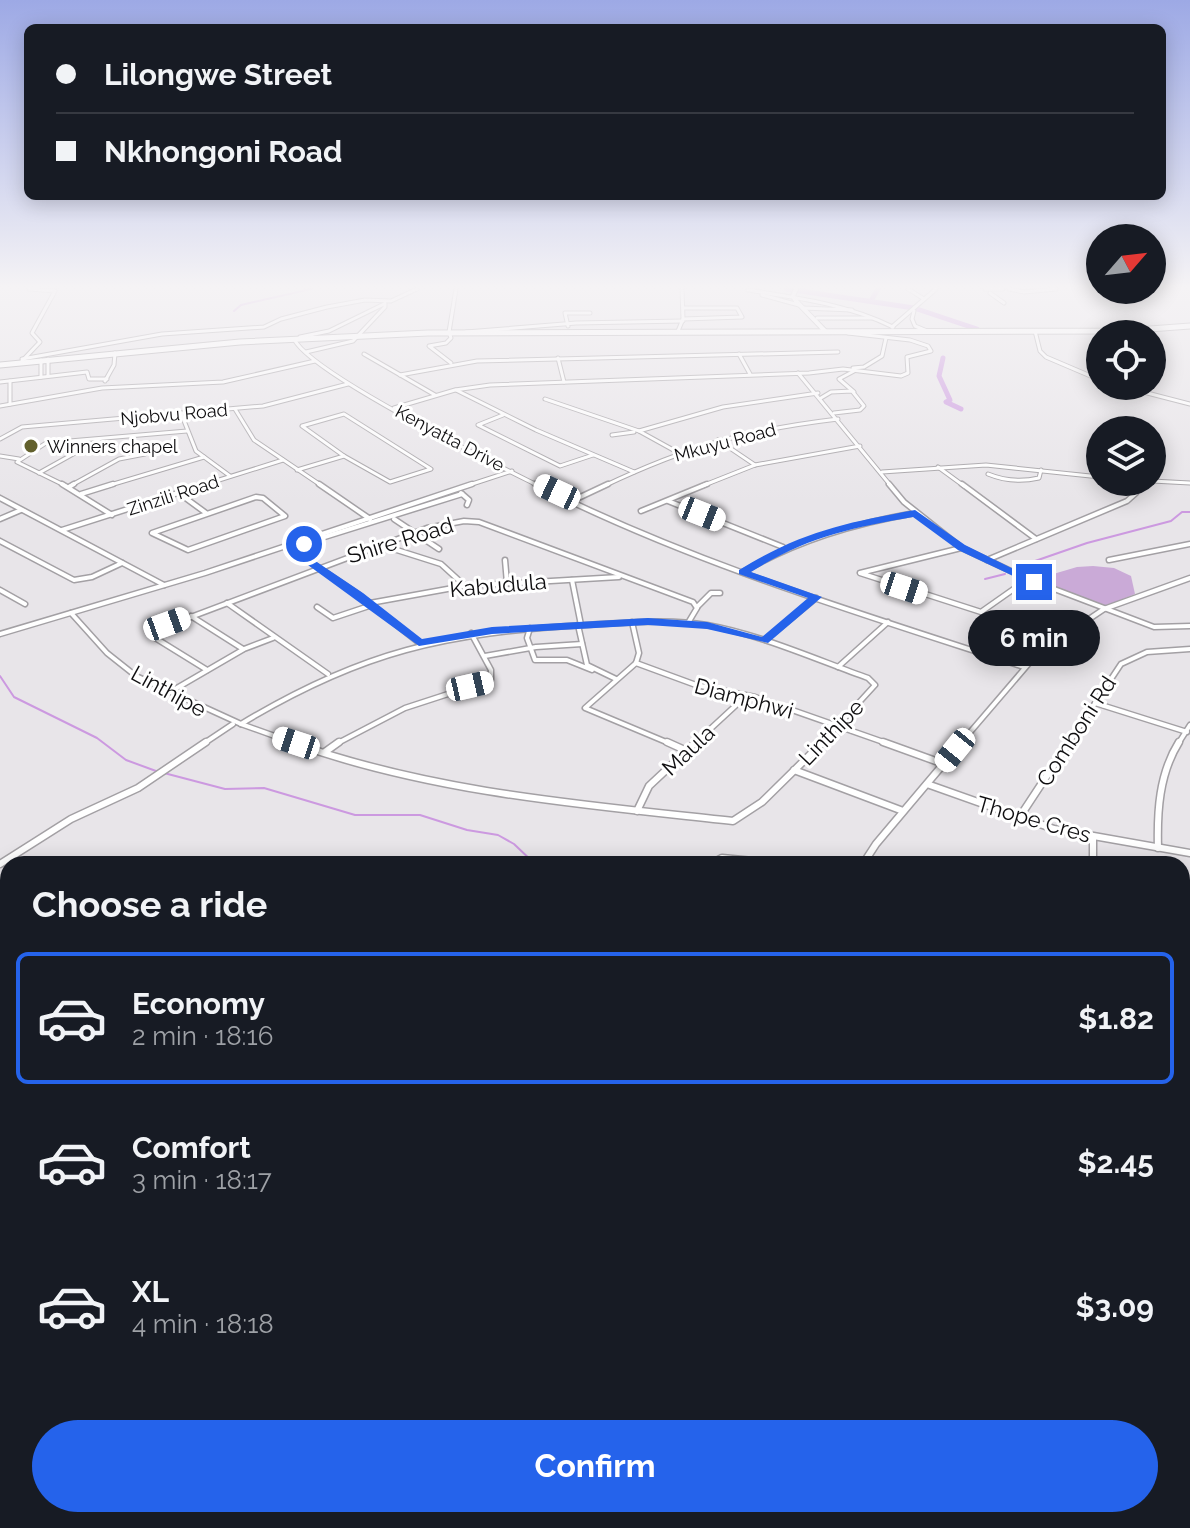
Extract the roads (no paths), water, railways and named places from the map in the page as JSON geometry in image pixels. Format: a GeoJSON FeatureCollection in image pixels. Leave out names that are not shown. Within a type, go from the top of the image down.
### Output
{"type":"FeatureCollection","features":[{"type":"Feature","properties":{"kind":"main road"},"geometry":{"type":"LineString","coordinates":[[0,365],[35,360]]}},
{"type":"Feature","properties":{"kind":"street"},"geometry":{"type":"LineString","coordinates":[[22,361],[26,360]]}},
{"type":"Feature","properties":{"kind":"street"},"geometry":{"type":"LineString","coordinates":[[41,360],[41,377]]}},
{"type":"Feature","properties":{"kind":"street"},"geometry":{"type":"LineString","coordinates":[[48,360],[48,376]]}},
{"type":"Feature","properties":{"kind":"street"},"geometry":{"type":"LineString","coordinates":[[102,388],[113,360]]}},
{"type":"Feature","properties":{"kind":"street"},"geometry":{"type":"LineString","coordinates":[[0,406],[102,388],[223,382],[315,360]]}},
{"type":"Feature","properties":{"kind":"street","name":"Kenyatta Drive"},"geometry":{"type":"LineString","coordinates":[[316,360],[393,408],[512,471],[653,538],[743,572],[1024,667]]}},
{"type":"Feature","properties":{"kind":"street"},"geometry":{"type":"LineString","coordinates":[[375,360],[435,395]]}},
{"type":"Feature","properties":{"kind":"street"},"geometry":{"type":"LineString","coordinates":[[447,360],[452,364]]}},
{"type":"Feature","properties":{"kind":"street"},"geometry":{"type":"LineString","coordinates":[[400,375],[452,364],[517,360]]}},
{"type":"Feature","properties":{"kind":"street"},"geometry":{"type":"LineString","coordinates":[[559,360],[564,382]]}},
{"type":"Feature","properties":{"kind":"street"},"geometry":{"type":"LineString","coordinates":[[742,360],[750,374]]}},
{"type":"Feature","properties":{"kind":"street"},"geometry":{"type":"LineString","coordinates":[[393,408],[455,390],[843,369],[864,367],[876,360]]}},
{"type":"Feature","properties":{"kind":"street"},"geometry":{"type":"LineString","coordinates":[[843,369],[881,376],[904,376],[908,373],[907,360]]}},
{"type":"Feature","properties":{"kind":"street"},"geometry":{"type":"LineString","coordinates":[[1054,360],[1086,374]]}},
{"type":"Feature","properties":{"kind":"street"},"geometry":{"type":"LineString","coordinates":[[833,414],[863,408],[854,392],[839,379],[855,371]]}},
{"type":"Feature","properties":{"kind":"street"},"geometry":{"type":"LineString","coordinates":[[0,382],[87,372],[89,379],[107,379]]}},
{"type":"Feature","properties":{"kind":"street"},"geometry":{"type":"LineString","coordinates":[[797,372],[915,513],[962,548],[1028,579],[1158,628],[1190,626]]}},
{"type":"Feature","properties":{"kind":"street"},"geometry":{"type":"LineString","coordinates":[[10,381],[10,404]]}},
{"type":"Feature","properties":{"kind":"street","name":"Njobvu Road"},"geometry":{"type":"LineString","coordinates":[[0,439],[22,427],[273,404],[349,383]]}},
{"type":"Feature","properties":{"kind":"street"},"geometry":{"type":"LineString","coordinates":[[455,390],[634,472]]}},
{"type":"Feature","properties":{"kind":"street"},"geometry":{"type":"LineString","coordinates":[[612,435],[639,431],[723,407],[772,399],[820,396],[831,392],[854,392]]}},
{"type":"Feature","properties":{"kind":"street"},"geometry":{"type":"LineString","coordinates":[[1166,398],[1190,404]]}},
{"type":"Feature","properties":{"kind":"street"},"geometry":{"type":"LineString","coordinates":[[545,399],[639,431],[678,452]]}},
{"type":"Feature","properties":{"kind":"street"},"geometry":{"type":"LineString","coordinates":[[235,409],[252,439],[370,519]]}},
{"type":"Feature","properties":{"kind":"street"},"geometry":{"type":"LineString","coordinates":[[181,413],[196,451],[231,477]]}},
{"type":"Feature","properties":{"kind":"street"},"geometry":{"type":"LineString","coordinates":[[297,470],[344,456],[388,482],[431,468],[344,414],[302,426],[344,456]]}},
{"type":"Feature","properties":{"kind":"street"},"geometry":{"type":"LineString","coordinates":[[504,414],[478,425],[556,465],[569,465],[593,454]]}},
{"type":"Feature","properties":{"kind":"street","name":"Mkuyu Road"},"geometry":{"type":"LineString","coordinates":[[573,500],[678,452],[717,440],[775,427],[838,419]]}},
{"type":"Feature","properties":{"kind":"street"},"geometry":{"type":"LineString","coordinates":[[112,515],[81,494],[18,465],[20,459],[44,444],[187,431]]}},
{"type":"Feature","properties":{"kind":"street"},"geometry":{"type":"LineString","coordinates":[[38,474],[102,438]]}},
{"type":"Feature","properties":{"kind":"street"},"geometry":{"type":"LineString","coordinates":[[717,440],[755,465]]}},
{"type":"Feature","properties":{"kind":"street"},"geometry":{"type":"LineString","coordinates":[[641,511],[755,465],[860,446]]}},
{"type":"Feature","properties":{"kind":"street"},"geometry":{"type":"LineString","coordinates":[[68,488],[119,459],[145,454]]}},
{"type":"Feature","properties":{"kind":"street"},"geometry":{"type":"LineString","coordinates":[[0,456],[20,459]]}},
{"type":"Feature","properties":{"kind":"street"},"geometry":{"type":"LineString","coordinates":[[81,494],[204,457]]}},
{"type":"Feature","properties":{"kind":"street","name":"Zinzili Road"},"geometry":{"type":"LineString","coordinates":[[62,530],[283,460]]}},
{"type":"Feature","properties":{"kind":"street"},"geometry":{"type":"LineString","coordinates":[[881,473],[936,466],[986,465],[1086,475]]}},
{"type":"Feature","properties":{"kind":"street"},"geometry":{"type":"LineString","coordinates":[[936,466],[1037,540]]}},
{"type":"Feature","properties":{"kind":"street"},"geometry":{"type":"LineString","coordinates":[[988,474],[996,478],[1030,480],[1039,478],[1041,470]]}},
{"type":"Feature","properties":{"kind":"street"},"geometry":{"type":"LineString","coordinates":[[289,548],[512,471]]}},
{"type":"Feature","properties":{"kind":"street"},"geometry":{"type":"LineString","coordinates":[[1166,482],[1190,483]]}},
{"type":"Feature","properties":{"kind":"street"},"geometry":{"type":"LineString","coordinates":[[457,490],[469,500],[467,505]]}},
{"type":"Feature","properties":{"kind":"street"},"geometry":{"type":"LineString","coordinates":[[179,493],[206,513]]}},
{"type":"Feature","properties":{"kind":"street"},"geometry":{"type":"LineString","coordinates":[[0,634],[462,494]]}},
{"type":"Feature","properties":{"kind":"street"},"geometry":{"type":"LineString","coordinates":[[986,561],[1133,496]]}},
{"type":"Feature","properties":{"kind":"street"},"geometry":{"type":"LineString","coordinates":[[258,497],[285,516],[188,550],[152,533],[206,513],[258,497]]}},
{"type":"Feature","properties":{"kind":"street"},"geometry":{"type":"LineString","coordinates":[[0,498],[165,585]]}},
{"type":"Feature","properties":{"kind":"street"},"geometry":{"type":"LineString","coordinates":[[668,500],[783,547]]}},
{"type":"Feature","properties":{"kind":"street"},"geometry":{"type":"LineString","coordinates":[[0,519],[22,510]]}},
{"type":"Feature","properties":{"kind":"street"},"geometry":{"type":"LineString","coordinates":[[743,572],[783,547],[841,527],[915,513]]}},
{"type":"Feature","properties":{"kind":"street"},"geometry":{"type":"LineString","coordinates":[[394,519],[439,549]]}},
{"type":"Feature","properties":{"kind":"street","name":"Shire Road"},"geometry":{"type":"LineString","coordinates":[[207,670],[151,635],[153,630],[317,567],[455,522],[479,522],[690,600],[697,608]]}},
{"type":"Feature","properties":{"kind":"street"},"geometry":{"type":"LineString","coordinates":[[0,541],[74,580],[92,577],[123,563]]}},
{"type":"Feature","properties":{"kind":"street"},"geometry":{"type":"LineString","coordinates":[[1109,560],[1190,544]]}},
{"type":"Feature","properties":{"kind":"street"},"geometry":{"type":"LineString","coordinates":[[380,545],[441,564],[464,586]]}},
{"type":"Feature","properties":{"kind":"street"},"geometry":{"type":"LineString","coordinates":[[289,548],[372,604],[419,643]]}},
{"type":"Feature","properties":{"kind":"street"},"geometry":{"type":"LineString","coordinates":[[962,548],[860,573],[981,612],[1028,579]]}},
{"type":"Feature","properties":{"kind":"street"},"geometry":{"type":"LineString","coordinates":[[505,560],[507,583]]}},
{"type":"Feature","properties":{"kind":"street","name":"Kabudula"},"geometry":{"type":"LineString","coordinates":[[317,607],[333,618],[372,604],[464,586],[627,577]]}},
{"type":"Feature","properties":{"kind":"street"},"geometry":{"type":"LineString","coordinates":[[869,856],[1024,667],[1059,637],[1104,609],[1190,578]]}},
{"type":"Feature","properties":{"kind":"street"},"geometry":{"type":"LineString","coordinates":[[572,580],[582,644],[587,665],[592,670]]}},
{"type":"Feature","properties":{"kind":"street"},"geometry":{"type":"LineString","coordinates":[[0,590],[25,604]]}},
{"type":"Feature","properties":{"kind":"street"},"geometry":{"type":"LineString","coordinates":[[688,623],[711,593],[720,593]]}},
{"type":"Feature","properties":{"kind":"street"},"geometry":{"type":"LineString","coordinates":[[764,641],[816,597]]}},
{"type":"Feature","properties":{"kind":"street"},"geometry":{"type":"LineString","coordinates":[[226,603],[328,674]]}},
{"type":"Feature","properties":{"kind":"street","name":"Linthipe"},"geometry":{"type":"LineString","coordinates":[[71,613],[131,673],[236,724],[324,752],[494,791],[738,821],[794,770],[875,685],[872,679],[764,641],[688,623],[632,622],[530,628],[471,633],[419,643],[328,674],[236,724]]}},
{"type":"Feature","properties":{"kind":"street"},"geometry":{"type":"LineString","coordinates":[[191,616],[244,649]]}},
{"type":"Feature","properties":{"kind":"street"},"geometry":{"type":"LineString","coordinates":[[632,622],[639,653],[636,663],[586,704],[587,710],[687,751]]}},
{"type":"Feature","properties":{"kind":"street"},"geometry":{"type":"LineString","coordinates":[[838,667],[888,622]]}},
{"type":"Feature","properties":{"kind":"street"},"geometry":{"type":"LineString","coordinates":[[530,628],[527,638],[536,661],[567,660],[616,679]]}},
{"type":"Feature","properties":{"kind":"street"},"geometry":{"type":"LineString","coordinates":[[324,752],[370,722],[405,706],[491,680],[491,670],[471,633]]}},
{"type":"Feature","properties":{"kind":"street"},"geometry":{"type":"LineString","coordinates":[[170,692],[244,649],[273,638]]}},
{"type":"Feature","properties":{"kind":"street"},"geometry":{"type":"LineString","coordinates":[[484,656],[582,644]]}},
{"type":"Feature","properties":{"kind":"street","name":"Comboni Rd"},"geometry":{"type":"LineString","coordinates":[[1019,818],[1126,660],[1155,651],[1190,649]]}},
{"type":"Feature","properties":{"kind":"street","name":"Diamphwi"},"geometry":{"type":"LineString","coordinates":[[636,663],[696,685],[747,695],[944,764]]}},
{"type":"Feature","properties":{"kind":"street","name":"Maula"},"geometry":{"type":"LineString","coordinates":[[637,811],[645,791],[747,695]]}},
{"type":"Feature","properties":{"kind":"street"},"geometry":{"type":"LineString","coordinates":[[1095,703],[1188,728],[1171,756],[1166,775],[1157,821],[1158,848]]}},
{"type":"Feature","properties":{"kind":"street"},"geometry":{"type":"LineString","coordinates":[[13,856],[77,816],[138,788],[236,724]]}},
{"type":"Feature","properties":{"kind":"street"},"geometry":{"type":"LineString","coordinates":[[794,770],[903,811]]}},
{"type":"Feature","properties":{"kind":"street","name":"Thope Cres"},"geometry":{"type":"LineString","coordinates":[[927,784],[1019,818],[1093,837],[1190,853]]}},
{"type":"Feature","properties":{"kind":"street"},"geometry":{"type":"LineString","coordinates":[[1093,837],[1093,856]]}},
{"type":"Feature","properties":{"kind":"waterway"},"geometry":{"type":"LineString","coordinates":[[942,360],[939,376],[950,400],[946,402],[961,409]]}},
{"type":"Feature","properties":{"kind":"waterway"},"geometry":{"type":"LineString","coordinates":[[1012,569],[1087,543],[1171,521],[1182,512],[1190,512]]}},
{"type":"Feature","properties":{"kind":"waterway"},"geometry":{"type":"LineString","coordinates":[[985,579],[1005,574]]}},
{"type":"Feature","properties":{"kind":"waterway"},"geometry":{"type":"LineString","coordinates":[[0,676],[14,697],[97,738],[126,760],[156,771]]}},
{"type":"Feature","properties":{"kind":"waterway"},"geometry":{"type":"LineString","coordinates":[[164,773],[225,789],[264,788],[355,815],[420,815],[467,830],[498,835],[527,856]]}},
{"type":"Feature","properties":{"kind":"place","name":"Winners chapel"},"geometry":{"type":"Point","coordinates":[31,446]}}]}
